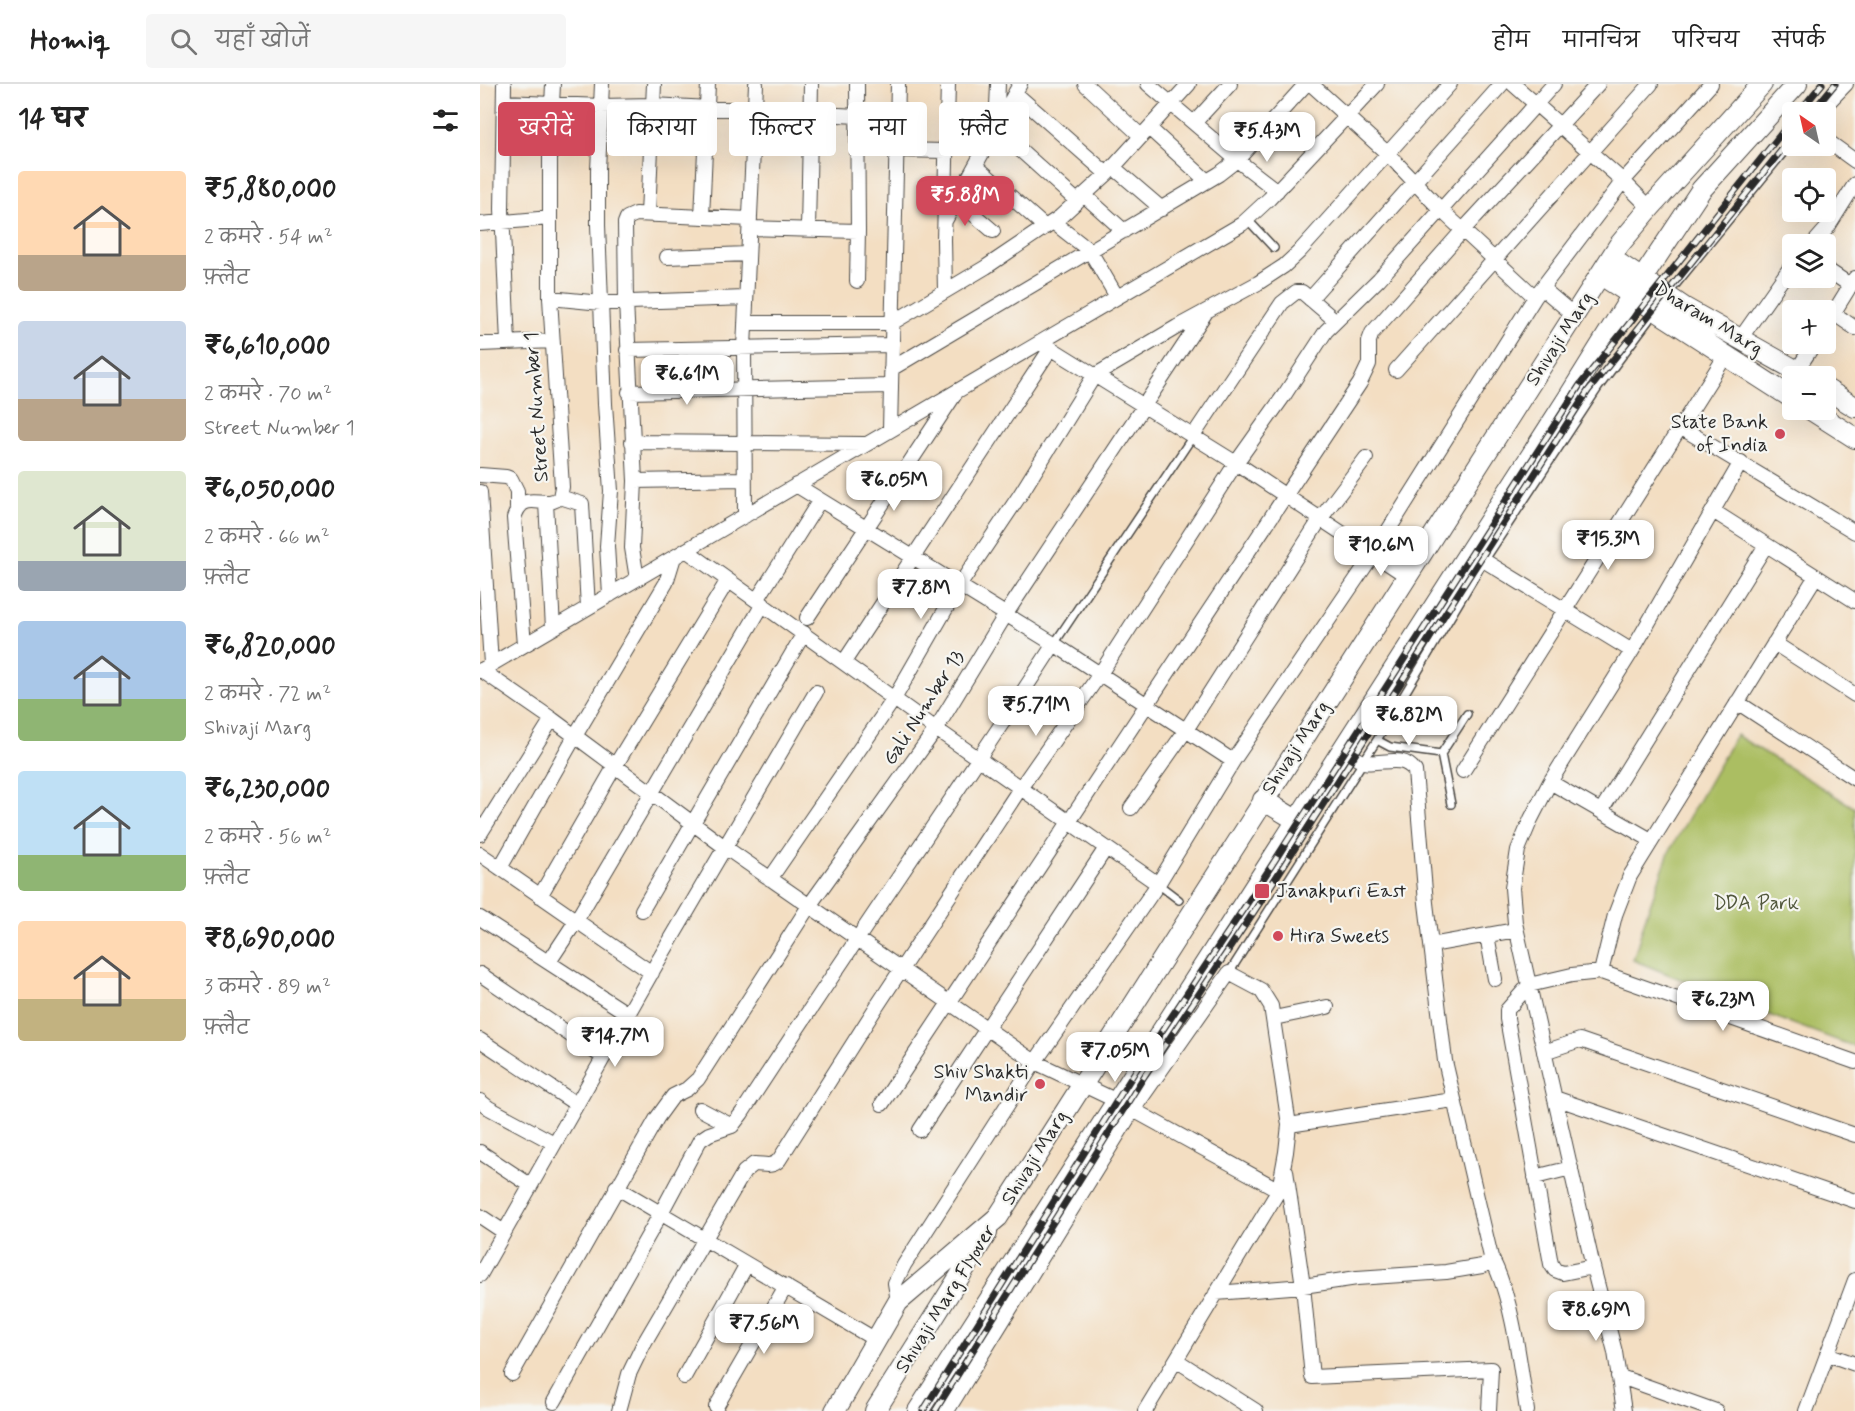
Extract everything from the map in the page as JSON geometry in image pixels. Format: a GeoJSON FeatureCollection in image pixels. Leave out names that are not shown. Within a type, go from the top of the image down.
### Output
{"type":"FeatureCollection","features":[{"type":"Feature","properties":{"kind":"main road","name":"Shivaji Marg"},"geometry":{"type":"LineString","coordinates":[[835,1411],[898,1302],[998,1217],[1606,267],[1650,208],[1762,84]]}},
{"type":"Feature","properties":{"kind":"main road","name":"Shivaji Marg"},"geometry":{"type":"LineString","coordinates":[[918,1411],[1125,1106],[1201,970],[1343,749],[1477,556],[1637,287],[1701,190],[1797,84]]}},
{"type":"Feature","properties":{"kind":"main road","name":"Dharam Marg"},"geometry":{"type":"LineString","coordinates":[[1606,267],[1661,303],[1726,355],[1782,391]]}},
{"type":"Feature","properties":{"kind":"main road","name":"Dharam Marg"},"geometry":{"type":"LineString","coordinates":[[1661,303],[1685,308],[1789,366]]}},
{"type":"Feature","properties":{"kind":"main road"},"geometry":{"type":"LineString","coordinates":[[1836,395],[1855,407]]}},
{"type":"Feature","properties":{"kind":"main road"},"geometry":{"type":"LineString","coordinates":[[1827,420],[1855,438]]}},
{"type":"Feature","properties":{"kind":"main road"},"geometry":{"type":"LineString","coordinates":[[1263,800],[1296,820]]}},
{"type":"Feature","properties":{"kind":"main road","name":"Shivaji Marg Flyover"},"geometry":{"type":"LineString","coordinates":[[876,1411],[998,1217]]}},
{"type":"Feature","properties":{"kind":"street"},"geometry":{"type":"LineString","coordinates":[[504,84],[504,102]]}},
{"type":"Feature","properties":{"kind":"street","name":"Street Number 1"},"geometry":{"type":"LineString","coordinates":[[552,102],[553,84]]}},
{"type":"Feature","properties":{"kind":"street"},"geometry":{"type":"LineString","coordinates":[[602,84],[598,203],[610,491],[608,546],[610,595]]}},
{"type":"Feature","properties":{"kind":"street"},"geometry":{"type":"LineString","coordinates":[[653,102],[654,84]]}},
{"type":"Feature","properties":{"kind":"street"},"geometry":{"type":"LineString","coordinates":[[707,102],[708,84]]}},
{"type":"Feature","properties":{"kind":"street"},"geometry":{"type":"LineString","coordinates":[[755,102],[756,84]]}},
{"type":"Feature","properties":{"kind":"street"},"geometry":{"type":"LineString","coordinates":[[811,84],[811,102]]}},
{"type":"Feature","properties":{"kind":"street"},"geometry":{"type":"LineString","coordinates":[[856,102],[857,84]]}},
{"type":"Feature","properties":{"kind":"street"},"geometry":{"type":"LineString","coordinates":[[897,102],[898,84]]}},
{"type":"Feature","properties":{"kind":"street"},"geometry":{"type":"LineString","coordinates":[[947,102],[948,84]]}},
{"type":"Feature","properties":{"kind":"street"},"geometry":{"type":"LineString","coordinates":[[997,102],[998,84]]}},
{"type":"Feature","properties":{"kind":"street"},"geometry":{"type":"LineString","coordinates":[[1085,84],[1207,181]]}},
{"type":"Feature","properties":{"kind":"street"},"geometry":{"type":"LineString","coordinates":[[1148,84],[1277,191]]}},
{"type":"Feature","properties":{"kind":"street"},"geometry":{"type":"LineString","coordinates":[[745,323],[892,323],[1049,224],[1110,171],[1189,84]]}},
{"type":"Feature","properties":{"kind":"street"},"geometry":{"type":"LineString","coordinates":[[1194,123],[1230,84]]}},
{"type":"Feature","properties":{"kind":"street"},"geometry":{"type":"LineString","coordinates":[[891,369],[1207,181],[1237,160],[1306,84]]}},
{"type":"Feature","properties":{"kind":"street"},"geometry":{"type":"LineString","coordinates":[[1311,84],[1388,154],[1441,210],[1494,259],[1575,316]]}},
{"type":"Feature","properties":{"kind":"street"},"geometry":{"type":"LineString","coordinates":[[484,668],[957,391],[1046,345],[1117,297],[1247,219],[1277,191],[1377,84]]}},
{"type":"Feature","properties":{"kind":"street"},"geometry":{"type":"LineString","coordinates":[[770,879],[894,699],[959,586],[1020,495],[1094,376],[1140,348],[1251,288],[1284,266],[1450,84]]}},
{"type":"Feature","properties":{"kind":"street"},"geometry":{"type":"LineString","coordinates":[[1310,299],[1502,84]]}},
{"type":"Feature","properties":{"kind":"street"},"geometry":{"type":"LineString","coordinates":[[1513,84],[1623,181],[1650,208]]}},
{"type":"Feature","properties":{"kind":"street"},"geometry":{"type":"LineString","coordinates":[[619,1411],[629,1374],[643,1346],[749,1166],[774,1165],[779,1160],[1021,787],[1100,674],[1236,463],[1326,332],[1441,210],[1554,84]]}},
{"type":"Feature","properties":{"kind":"street"},"geometry":{"type":"LineString","coordinates":[[882,1104],[1360,383],[1369,364],[1369,341],[1372,333],[1598,84]]}},
{"type":"Feature","properties":{"kind":"street"},"geometry":{"type":"LineString","coordinates":[[1396,370],[1651,84]]}},
{"type":"Feature","properties":{"kind":"street"},"geometry":{"type":"LineString","coordinates":[[898,1302],[895,1283],[904,1265],[1035,1062],[1158,884],[1233,761],[1374,553],[1539,292],[1623,181],[1712,84]]}},
{"type":"Feature","properties":{"kind":"street"},"geometry":{"type":"LineString","coordinates":[[1829,102],[1846,84]]}},
{"type":"Feature","properties":{"kind":"street"},"geometry":{"type":"LineString","coordinates":[[1018,89],[1110,171],[1162,209]]}},
{"type":"Feature","properties":{"kind":"street"},"geometry":{"type":"LineString","coordinates":[[595,106],[607,106]]}},
{"type":"Feature","properties":{"kind":"street"},"geometry":{"type":"LineString","coordinates":[[1836,147],[1855,161]]}},
{"type":"Feature","properties":{"kind":"street"},"geometry":{"type":"LineString","coordinates":[[504,156],[503,222],[508,343]]}},
{"type":"Feature","properties":{"kind":"street","name":"Street Number 1"},"geometry":{"type":"LineString","coordinates":[[517,508],[531,500],[546,503],[556,501],[561,497],[562,487],[550,298],[551,156]]}},
{"type":"Feature","properties":{"kind":"street"},"geometry":{"type":"LineString","coordinates":[[648,214],[651,156]]}},
{"type":"Feature","properties":{"kind":"street"},"geometry":{"type":"LineString","coordinates":[[702,217],[705,156]]}},
{"type":"Feature","properties":{"kind":"street"},"geometry":{"type":"LineString","coordinates":[[745,516],[744,348],[753,156]]}},
{"type":"Feature","properties":{"kind":"street"},"geometry":{"type":"LineString","coordinates":[[808,229],[810,156]]}},
{"type":"Feature","properties":{"kind":"street"},"geometry":{"type":"LineString","coordinates":[[857,156],[857,281]]}},
{"type":"Feature","properties":{"kind":"street"},"geometry":{"type":"LineString","coordinates":[[890,430],[896,156]]}},
{"type":"Feature","properties":{"kind":"street"},"geometry":{"type":"LineString","coordinates":[[945,291],[946,156]]}},
{"type":"Feature","properties":{"kind":"street"},"geometry":{"type":"LineString","coordinates":[[944,223],[981,156]]}},
{"type":"Feature","properties":{"kind":"street"},"geometry":{"type":"LineString","coordinates":[[1029,156],[1124,231]]}},
{"type":"Feature","properties":{"kind":"street"},"geometry":{"type":"LineString","coordinates":[[976,166],[1049,224],[1090,251],[1117,297]]}},
{"type":"Feature","properties":{"kind":"street"},"geometry":{"type":"LineString","coordinates":[[1822,234],[1855,184]]}},
{"type":"Feature","properties":{"kind":"street"},"geometry":{"type":"LineString","coordinates":[[957,200],[993,231]]}},
{"type":"Feature","properties":{"kind":"street"},"geometry":{"type":"LineString","coordinates":[[638,579],[632,549],[635,481],[627,350],[625,224],[631,215],[648,214],[702,217],[808,229],[858,231]]}},
{"type":"Feature","properties":{"kind":"street"},"geometry":{"type":"LineString","coordinates":[[480,224],[550,218]]}},
{"type":"Feature","properties":{"kind":"street"},"geometry":{"type":"LineString","coordinates":[[667,257],[748,254]]}},
{"type":"Feature","properties":{"kind":"street"},"geometry":{"type":"LineString","coordinates":[[1836,273],[1853,281],[1836,308]]}},
{"type":"Feature","properties":{"kind":"street"},"geometry":{"type":"LineString","coordinates":[[1740,339],[1782,279]]}},
{"type":"Feature","properties":{"kind":"street"},"geometry":{"type":"LineString","coordinates":[[1193,436],[1239,364],[1282,303],[1296,292],[1302,292],[1336,321]]}},
{"type":"Feature","properties":{"kind":"street"},"geometry":{"type":"LineString","coordinates":[[550,298],[601,303],[746,298]]}},
{"type":"Feature","properties":{"kind":"street","name":"Gali Number 13"},"geometry":{"type":"LineString","coordinates":[[512,1374],[651,1128],[673,1096],[687,1089],[698,1079],[810,906],[936,729],[1006,614],[1206,312]]}},
{"type":"Feature","properties":{"kind":"street"},"geometry":{"type":"LineString","coordinates":[[1836,321],[1855,328]]}},
{"type":"Feature","properties":{"kind":"street"},"geometry":{"type":"LineString","coordinates":[[480,344],[552,341]]}},
{"type":"Feature","properties":{"kind":"street"},"geometry":{"type":"LineString","coordinates":[[627,350],[891,345]]}},
{"type":"Feature","properties":{"kind":"street"},"geometry":{"type":"LineString","coordinates":[[1046,345],[1236,463],[1407,576]]}},
{"type":"Feature","properties":{"kind":"street"},"geometry":{"type":"LineString","coordinates":[[844,662],[1046,345]]}},
{"type":"Feature","properties":{"kind":"street"},"geometry":{"type":"LineString","coordinates":[[1463,771],[1726,355]]}},
{"type":"Feature","properties":{"kind":"street"},"geometry":{"type":"LineString","coordinates":[[629,392],[890,386]]}},
{"type":"Feature","properties":{"kind":"street"},"geometry":{"type":"LineString","coordinates":[[807,618],[957,391]]}},
{"type":"Feature","properties":{"kind":"street"},"geometry":{"type":"LineString","coordinates":[[1680,427],[1855,532]]}},
{"type":"Feature","properties":{"kind":"street"},"geometry":{"type":"LineString","coordinates":[[632,442],[866,444]]}},
{"type":"Feature","properties":{"kind":"street"},"geometry":{"type":"LineString","coordinates":[[1131,808],[1186,730],[1321,518],[1366,458]]}},
{"type":"Feature","properties":{"kind":"street"},"geometry":{"type":"LineString","coordinates":[[1624,1411],[1615,1352],[1593,1267],[1516,930],[1512,888],[1518,850],[1550,783],[1632,651],[1741,462]]}},
{"type":"Feature","properties":{"kind":"street"},"geometry":{"type":"LineString","coordinates":[[480,475],[511,479],[517,491],[517,508],[514,518],[524,645]]}},
{"type":"Feature","properties":{"kind":"street"},"geometry":{"type":"LineString","coordinates":[[635,481],[743,479]]}},
{"type":"Feature","properties":{"kind":"street"},"geometry":{"type":"LineString","coordinates":[[796,485],[1054,644],[1233,761]]}},
{"type":"Feature","properties":{"kind":"street"},"geometry":{"type":"LineString","coordinates":[[480,492],[484,668]]}},
{"type":"Feature","properties":{"kind":"street"},"geometry":{"type":"LineString","coordinates":[[561,497],[582,504],[588,607]]}},
{"type":"Feature","properties":{"kind":"street"},"geometry":{"type":"LineString","coordinates":[[549,962],[576,921],[820,500]]}},
{"type":"Feature","properties":{"kind":"street"},"geometry":{"type":"LineString","coordinates":[[546,503],[553,628]]}},
{"type":"Feature","properties":{"kind":"street"},"geometry":{"type":"LineString","coordinates":[[1713,511],[1855,601]]}},
{"type":"Feature","properties":{"kind":"street"},"geometry":{"type":"LineString","coordinates":[[1600,811],[1766,545]]}},
{"type":"Feature","properties":{"kind":"street"},"geometry":{"type":"LineString","coordinates":[[680,554],[728,580],[760,602],[936,729],[1158,884]]}},
{"type":"Feature","properties":{"kind":"street"},"geometry":{"type":"LineString","coordinates":[[500,868],[575,736],[666,584],[680,554]]}},
{"type":"Feature","properties":{"kind":"street"},"geometry":{"type":"LineString","coordinates":[[1477,556],[1632,651]]}},
{"type":"Feature","properties":{"kind":"street"},"geometry":{"type":"LineString","coordinates":[[1601,972],[1615,915],[1630,876],[1816,576]]}},
{"type":"Feature","properties":{"kind":"street"},"geometry":{"type":"LineString","coordinates":[[540,896],[615,766],[728,580]]}},
{"type":"Feature","properties":{"kind":"street"},"geometry":{"type":"LineString","coordinates":[[642,910],[804,633]]}},
{"type":"Feature","properties":{"kind":"street"},"geometry":{"type":"LineString","coordinates":[[1774,643],[1855,695]]}},
{"type":"Feature","properties":{"kind":"street"},"geometry":{"type":"LineString","coordinates":[[554,1402],[700,1140],[708,1134],[732,1126],[1054,644]]}},
{"type":"Feature","properties":{"kind":"street"},"geometry":{"type":"LineString","coordinates":[[484,668],[726,848],[1035,1062],[1125,1106],[1279,1190]]}},
{"type":"Feature","properties":{"kind":"street"},"geometry":{"type":"LineString","coordinates":[[480,1275],[603,1057],[816,692]]}},
{"type":"Feature","properties":{"kind":"street"},"geometry":{"type":"LineString","coordinates":[[1737,702],[1855,779]]}},
{"type":"Feature","properties":{"kind":"street"},"geometry":{"type":"LineString","coordinates":[[480,834],[552,719]]}},
{"type":"Feature","properties":{"kind":"street"},"geometry":{"type":"LineString","coordinates":[[1343,749],[1363,762],[1400,761],[1410,764],[1415,771],[1431,945],[1445,1061],[1491,1257],[1498,1269],[1508,1305],[1527,1411]]}},
{"type":"Feature","properties":{"kind":"street"},"geometry":{"type":"LineString","coordinates":[[1550,783],[1651,840]]}},
{"type":"Feature","properties":{"kind":"street"},"geometry":{"type":"LineString","coordinates":[[920,1131],[1106,848]]}},
{"type":"Feature","properties":{"kind":"street"},"geometry":{"type":"LineString","coordinates":[[480,854],[652,973]]}},
{"type":"Feature","properties":{"kind":"street"},"geometry":{"type":"LineString","coordinates":[[480,918],[628,1014]]}},
{"type":"Feature","properties":{"kind":"street"},"geometry":{"type":"LineString","coordinates":[[1431,945],[1516,930]]}},
{"type":"Feature","properties":{"kind":"street"},"geometry":{"type":"LineString","coordinates":[[1487,935],[1495,979]]}},
{"type":"Feature","properties":{"kind":"street"},"geometry":{"type":"LineString","coordinates":[[1145,1411],[1279,1190],[1285,1160],[1289,1125],[1271,1006],[1261,990],[1201,970]]}},
{"type":"Feature","properties":{"kind":"street"},"geometry":{"type":"LineString","coordinates":[[1593,1267],[1563,1274],[1555,1270],[1551,1264],[1507,1019],[1507,1010],[1529,985],[1572,975],[1601,972],[1855,1062]]}},
{"type":"Feature","properties":{"kind":"street"},"geometry":{"type":"LineString","coordinates":[[480,974],[603,1057]]}},
{"type":"Feature","properties":{"kind":"street"},"geometry":{"type":"LineString","coordinates":[[947,1411],[1125,1106],[1226,977]]}},
{"type":"Feature","properties":{"kind":"street"},"geometry":{"type":"LineString","coordinates":[[1274,1018],[1327,1007]]}},
{"type":"Feature","properties":{"kind":"street"},"geometry":{"type":"LineString","coordinates":[[480,1040],[576,1104]]}},
{"type":"Feature","properties":{"kind":"street"},"geometry":{"type":"LineString","coordinates":[[1544,1052],[1580,1040],[1855,1135]]}},
{"type":"Feature","properties":{"kind":"street"},"geometry":{"type":"LineString","coordinates":[[1555,1098],[1855,1201]]}},
{"type":"Feature","properties":{"kind":"street"},"geometry":{"type":"LineString","coordinates":[[1289,1125],[1453,1100]]}},
{"type":"Feature","properties":{"kind":"street"},"geometry":{"type":"LineString","coordinates":[[480,1101],[554,1143]]}},
{"type":"Feature","properties":{"kind":"street"},"geometry":{"type":"LineString","coordinates":[[700,1109],[732,1126]]}},
{"type":"Feature","properties":{"kind":"street"},"geometry":{"type":"LineString","coordinates":[[480,1152],[531,1185]]}},
{"type":"Feature","properties":{"kind":"street"},"geometry":{"type":"LineString","coordinates":[[1285,1160],[1304,1286],[1312,1377],[1491,1369],[1489,1411]]}},
{"type":"Feature","properties":{"kind":"street"},"geometry":{"type":"LineString","coordinates":[[1535,1177],[1570,1168]]}},
{"type":"Feature","properties":{"kind":"street"},"geometry":{"type":"LineString","coordinates":[[616,1187],[876,1340]]}},
{"type":"Feature","properties":{"kind":"street"},"geometry":{"type":"LineString","coordinates":[[480,1216],[504,1232]]}},
{"type":"Feature","properties":{"kind":"street"},"geometry":{"type":"LineString","coordinates":[[1216,1293],[1467,1269],[1489,1263],[1491,1257]]}},
{"type":"Feature","properties":{"kind":"street"},"geometry":{"type":"LineString","coordinates":[[684,1377],[747,1264]]}},
{"type":"Feature","properties":{"kind":"street"},"geometry":{"type":"LineString","coordinates":[[1806,1411],[1855,1280]]}},
{"type":"Feature","properties":{"kind":"street"},"geometry":{"type":"LineString","coordinates":[[716,1407],[786,1286]]}},
{"type":"Feature","properties":{"kind":"street"},"geometry":{"type":"LineString","coordinates":[[1827,1354],[1855,1364]]}},
{"type":"Feature","properties":{"kind":"street"},"geometry":{"type":"LineString","coordinates":[[1176,1360],[1256,1411]]}},
{"type":"Feature","properties":{"kind":"street"},"geometry":{"type":"LineString","coordinates":[[1618,1376],[1709,1410]]}},
{"type":"Feature","properties":{"kind":"lane"},"geometry":{"type":"LineString","coordinates":[[1226,977],[1377,740],[1477,556],[1661,303],[1782,154]]}},
{"type":"Feature","properties":{"kind":"lane"},"geometry":{"type":"LineString","coordinates":[[1247,219],[1274,248]]}},
{"type":"Feature","properties":{"kind":"lane"},"geometry":{"type":"LineString","coordinates":[[1054,644],[1193,436]]}},
{"type":"Feature","properties":{"kind":"lane"},"geometry":{"type":"LineString","coordinates":[[1451,804],[1441,754],[1467,714]]}},
{"type":"Feature","properties":{"kind":"lane"},"geometry":{"type":"LineString","coordinates":[[1377,740],[1390,747],[1441,754]]}},
{"type":"Feature","properties":{"kind":"lane"},"geometry":{"type":"LineString","coordinates":[[1158,884],[1179,900]]}},
{"type":"Feature","properties":{"kind":"green space","name":"DDA Park"},"geometry":{"type":"Polygon","coordinates":[[[1736,735],[1855,808],[1855,1047],[1633,960],[1669,852],[1736,735]]]}},
{"type":"Feature","properties":{"kind":"railway"},"geometry":{"type":"LineString","coordinates":[[1807,102],[1822,84]]}},
{"type":"Feature","properties":{"kind":"railway"},"geometry":{"type":"LineString","coordinates":[[1820,102],[1835,84]]}},
{"type":"Feature","properties":{"kind":"railway"},"geometry":{"type":"LineString","coordinates":[[923,1411],[1136,1070],[1252,896],[1580,385],[1782,132]]}},
{"type":"Feature","properties":{"kind":"railway"},"geometry":{"type":"LineString","coordinates":[[935,1411],[1145,1075],[1261,901],[1588,391],[1782,149]]}},
{"type":"Feature","properties":{"kind":"place","name":"State Bank of India"},"geometry":{"type":"Point","coordinates":[1780,434]}},
{"type":"Feature","properties":{"kind":"place","name":"Janakpuri East"},"geometry":{"type":"Point","coordinates":[1262,891]}},
{"type":"Feature","properties":{"kind":"place","name":"Hira Sweets"},"geometry":{"type":"Point","coordinates":[1278,936]}},
{"type":"Feature","properties":{"kind":"place","name":"Shiv Shakti Mandir"},"geometry":{"type":"Point","coordinates":[1040,1084]}}]}
